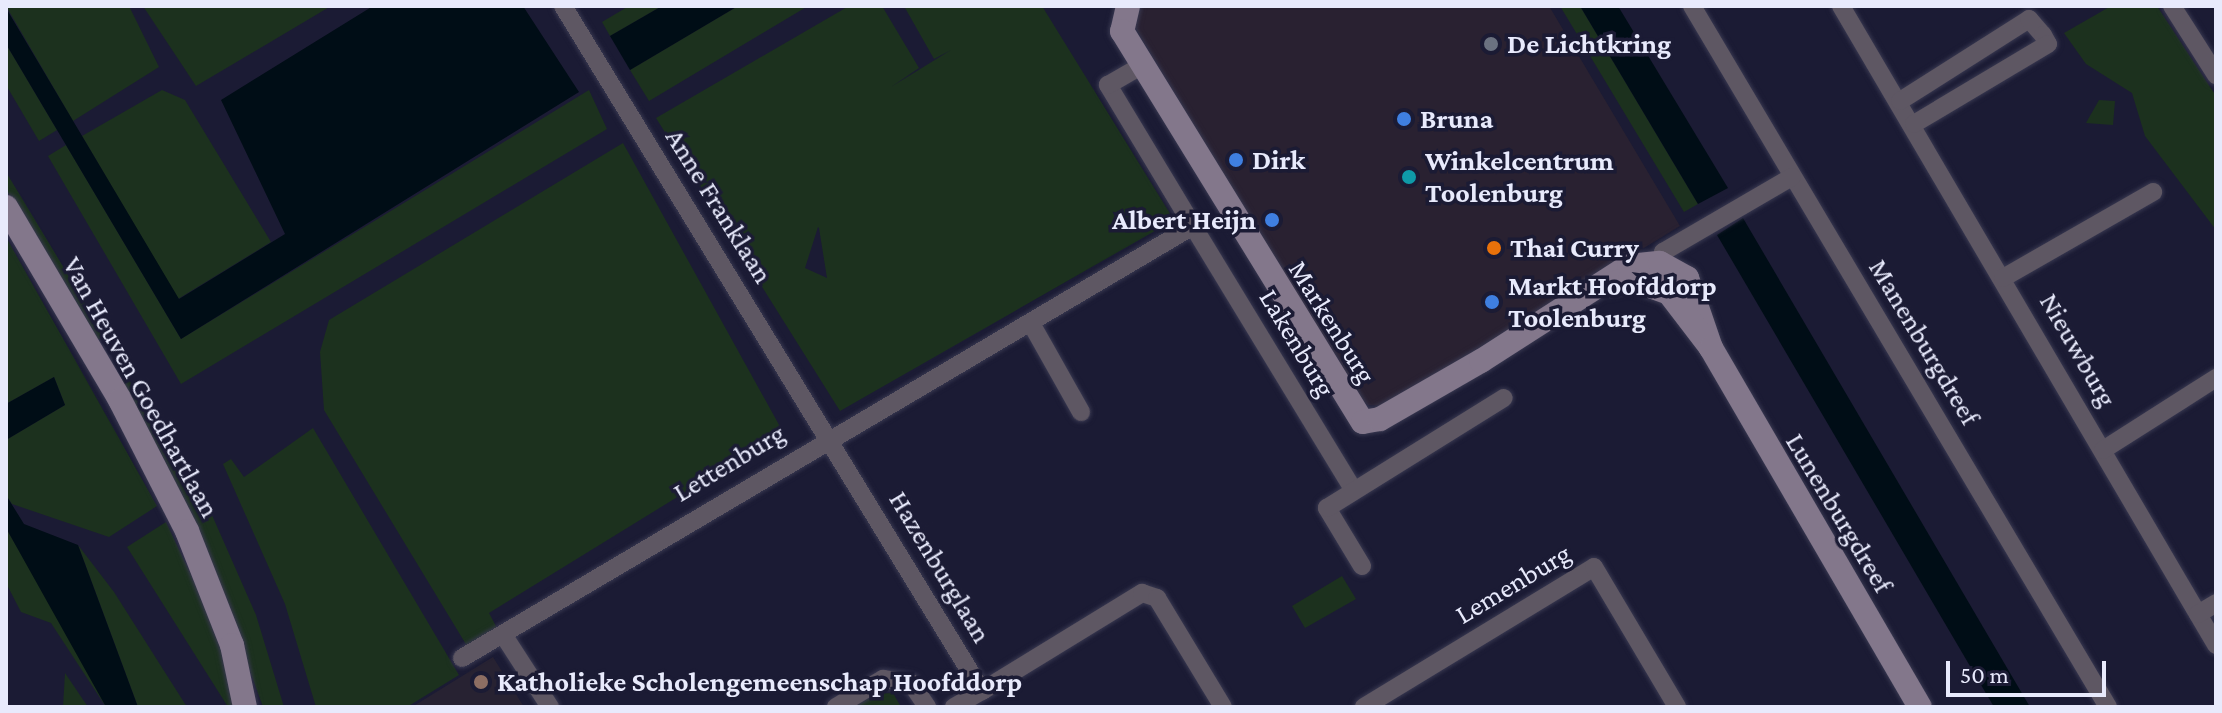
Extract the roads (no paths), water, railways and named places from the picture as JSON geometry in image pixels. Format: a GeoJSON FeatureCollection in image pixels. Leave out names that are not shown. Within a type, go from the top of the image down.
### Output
{"type":"FeatureCollection","features":[{"type":"Feature","properties":{"kind":"street","name":"Anne Franklaan"},"geometry":{"type":"LineString","coordinates":[[563,6],[828,435]]}},
{"type":"Feature","properties":{"kind":"street","name":"Markenburg"},"geometry":{"type":"LineString","coordinates":[[1128,6],[1122,31],[1363,422],[1380,419],[1607,284],[1659,266],[1792,177]]}},
{"type":"Feature","properties":{"kind":"street","name":"Manenburgdreef"},"geometry":{"type":"LineString","coordinates":[[1692,6],[2108,707]]}},
{"type":"Feature","properties":{"kind":"street","name":"Nieuwburg"},"geometry":{"type":"LineString","coordinates":[[1841,6],[1914,124],[2216,645]]}},
{"type":"Feature","properties":{"kind":"street"},"geometry":{"type":"LineString","coordinates":[[2172,6],[2216,75]]}},
{"type":"Feature","properties":{"kind":"street"},"geometry":{"type":"LineString","coordinates":[[1900,101],[2029,19],[2043,35],[2048,44],[1914,124]]}},
{"type":"Feature","properties":{"kind":"street"},"geometry":{"type":"LineString","coordinates":[[1142,65],[1108,85],[1193,226]]}},
{"type":"Feature","properties":{"kind":"street","name":"Nieuwburg"},"geometry":{"type":"LineString","coordinates":[[2003,278],[2153,192]]}},
{"type":"Feature","properties":{"kind":"street","name":"Van Heuven Goedhartlaan"},"geometry":{"type":"LineString","coordinates":[[6,207],[120,400],[187,531],[248,702]]}},
{"type":"Feature","properties":{"kind":"street","name":"Lettenburg"},"geometry":{"type":"LineString","coordinates":[[462,658],[504,636],[828,435],[1032,325],[1193,226]]}},
{"type":"Feature","properties":{"kind":"street","name":"Lakenburg"},"geometry":{"type":"LineString","coordinates":[[1193,226],[1353,489]]}},
{"type":"Feature","properties":{"kind":"street","name":"Lunenburgdreef"},"geometry":{"type":"LineString","coordinates":[[1659,266],[1687,278],[1711,348],[1920,707]]}},
{"type":"Feature","properties":{"kind":"street"},"geometry":{"type":"LineString","coordinates":[[1032,325],[1081,412]]}},
{"type":"Feature","properties":{"kind":"street","name":"Nieuwburg"},"geometry":{"type":"LineString","coordinates":[[2103,450],[2216,378]]}},
{"type":"Feature","properties":{"kind":"street"},"geometry":{"type":"LineString","coordinates":[[1362,566],[1327,508],[1353,489],[1504,398]]}},
{"type":"Feature","properties":{"kind":"street","name":"Hazenburglaan"},"geometry":{"type":"LineString","coordinates":[[828,435],[982,691],[1142,593],[1157,598],[1223,707]]}},
{"type":"Feature","properties":{"kind":"street","name":"Lemenburg"},"geometry":{"type":"LineString","coordinates":[[1364,707],[1594,567],[1677,707]]}},
{"type":"Feature","properties":{"kind":"street"},"geometry":{"type":"LineString","coordinates":[[2198,614],[2216,603]]}},
{"type":"Feature","properties":{"kind":"street"},"geometry":{"type":"LineString","coordinates":[[504,636],[550,707]]}},
{"type":"Feature","properties":{"kind":"street"},"geometry":{"type":"LineString","coordinates":[[836,707],[883,679],[911,683],[927,707]]}},
{"type":"Feature","properties":{"kind":"street"},"geometry":{"type":"LineString","coordinates":[[954,707],[982,691]]}},
{"type":"Feature","properties":{"kind":"place","name":"De Lichtkring"},"geometry":{"type":"Point","coordinates":[1491,44]}},
{"type":"Feature","properties":{"kind":"place","name":"Bruna"},"geometry":{"type":"Point","coordinates":[1404,119]}},
{"type":"Feature","properties":{"kind":"place","name":"Dirk"},"geometry":{"type":"Point","coordinates":[1236,160]}},
{"type":"Feature","properties":{"kind":"place","name":"Winkelcentrum Toolenburg"},"geometry":{"type":"Point","coordinates":[1409,177]}},
{"type":"Feature","properties":{"kind":"place","name":"Albert Heijn"},"geometry":{"type":"Point","coordinates":[1272,220]}},
{"type":"Feature","properties":{"kind":"place","name":"Thai Curry"},"geometry":{"type":"Point","coordinates":[1494,248]}},
{"type":"Feature","properties":{"kind":"place","name":"Markt Hoofddorp Toolenburg"},"geometry":{"type":"Point","coordinates":[1492,302]}},
{"type":"Feature","properties":{"kind":"place","name":"Katholieke Scholengemeenschap Hoofddorp"},"geometry":{"type":"Point","coordinates":[481,682]}}]}
